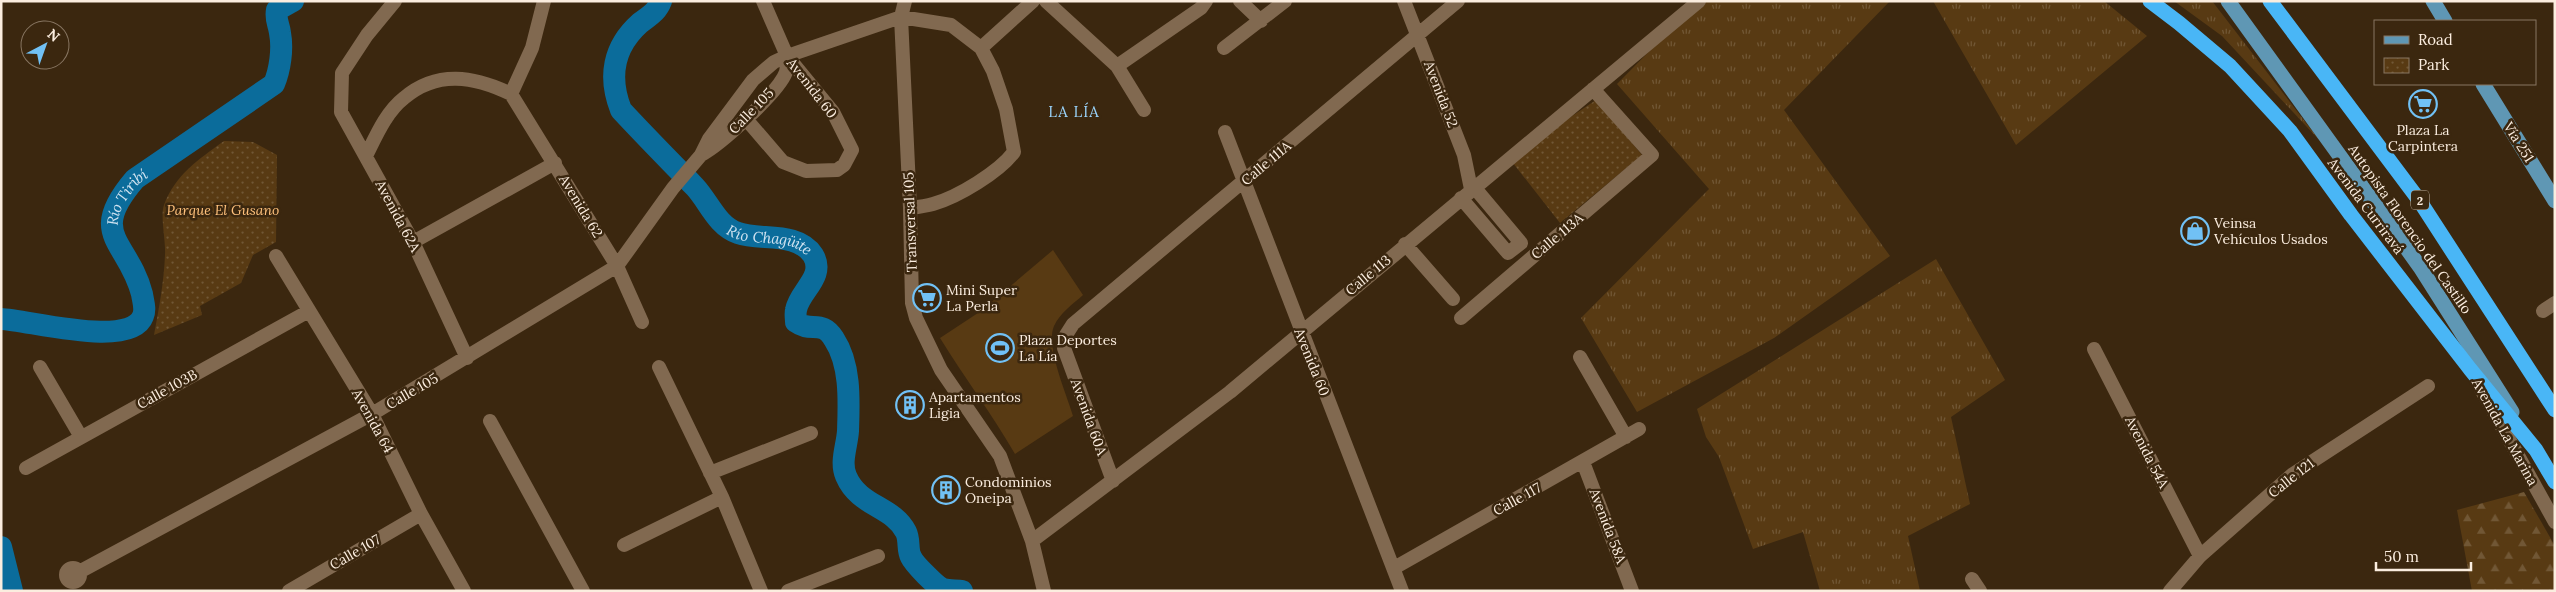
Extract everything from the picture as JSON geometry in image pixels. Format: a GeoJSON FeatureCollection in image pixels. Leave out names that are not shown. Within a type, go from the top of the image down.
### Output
{"type":"FeatureCollection","features":[{"type":"Feature","properties":{"kind":"highway","name":"Avenida Curriravá"},"geometry":{"type":"LineString","coordinates":[[2150,1],[2179,22],[2249,84],[2290,131],[2350,215],[2536,450]]}},
{"type":"Feature","properties":{"kind":"highway","name":"Autopista Florencio del Castillo"},"geometry":{"type":"LineString","coordinates":[[2270,1],[2419,200],[2555,410]]}},
{"type":"Feature","properties":{"kind":"highway","name":"Autopista Florencio del Castillo"},"geometry":{"type":"LineString","coordinates":[[2536,450],[2555,482]]}},
{"type":"Feature","properties":{"kind":"main road","name":"Autopista Florencio del Castillo"},"geometry":{"type":"LineString","coordinates":[[2228,1],[2420,267],[2536,450]]}},
{"type":"Feature","properties":{"kind":"main road"},"geometry":{"type":"LineString","coordinates":[[2433,1],[2444,20]]}},
{"type":"Feature","properties":{"kind":"main road","name":"Vía 251"},"geometry":{"type":"LineString","coordinates":[[2483,85],[2555,201]]}},
{"type":"Feature","properties":{"kind":"street","name":"Avenida 62A"},"geometry":{"type":"LineString","coordinates":[[394,1],[367,35],[342,73],[341,112],[413,242],[467,358]]}},
{"type":"Feature","properties":{"kind":"street"},"geometry":{"type":"LineString","coordinates":[[366,156],[384,122],[403,98],[432,82],[459,77],[492,85],[511,94],[532,48],[544,1]]}},
{"type":"Feature","properties":{"kind":"street","name":"Avenida 60"},"geometry":{"type":"LineString","coordinates":[[746,119],[783,162],[806,171],[837,170],[844,165],[852,150],[832,112],[787,56],[763,1]]}},
{"type":"Feature","properties":{"kind":"street","name":"Transversal 105"},"geometry":{"type":"LineString","coordinates":[[905,1],[901,17],[910,208],[912,303],[916,318],[950,385],[1000,456],[1032,541],[1044,591]]}},
{"type":"Feature","properties":{"kind":"street"},"geometry":{"type":"LineString","coordinates":[[981,48],[1033,1]]}},
{"type":"Feature","properties":{"kind":"street"},"geometry":{"type":"LineString","coordinates":[[1046,1],[1117,66],[1144,110]]}},
{"type":"Feature","properties":{"kind":"street"},"geometry":{"type":"LineString","coordinates":[[1117,66],[1201,8],[1206,1]]}},
{"type":"Feature","properties":{"kind":"street"},"geometry":{"type":"LineString","coordinates":[[1240,1],[1261,20]]}},
{"type":"Feature","properties":{"kind":"street"},"geometry":{"type":"LineString","coordinates":[[1224,48],[1285,1]]}},
{"type":"Feature","properties":{"kind":"street","name":"Avenida 52"},"geometry":{"type":"LineString","coordinates":[[1404,1],[1464,155],[1469,191]]}},
{"type":"Feature","properties":{"kind":"street","name":"Calle 111A"},"geometry":{"type":"LineString","coordinates":[[1072,324],[1243,183],[1458,1]]}},
{"type":"Feature","properties":{"kind":"street","name":"Calle 113"},"geometry":{"type":"LineString","coordinates":[[1032,541],[1230,392],[1300,331],[1699,1]]}},
{"type":"Feature","properties":{"kind":"street"},"geometry":{"type":"LineString","coordinates":[[901,17],[951,25],[981,48],[993,71],[1006,109],[1014,152],[1006,162],[969,187],[934,204],[910,208]]}},
{"type":"Feature","properties":{"kind":"street","name":"Calle 105"},"geometry":{"type":"LineString","coordinates":[[79,572],[372,414],[617,266],[679,180],[701,155],[709,140],[753,80],[774,62],[787,56],[901,17]]}},
{"type":"Feature","properties":{"kind":"street","name":"Calle 105"},"geometry":{"type":"LineString","coordinates":[[701,155],[714,148],[746,119],[786,72],[787,56]]}},
{"type":"Feature","properties":{"kind":"street","name":"Calle 113A"},"geometry":{"type":"LineString","coordinates":[[1461,318],[1652,155],[1593,89]]}},
{"type":"Feature","properties":{"kind":"street","name":"Avenida 62"},"geometry":{"type":"LineString","coordinates":[[511,94],[617,266],[642,322]]}},
{"type":"Feature","properties":{"kind":"street","name":"Avenida 60"},"geometry":{"type":"LineString","coordinates":[[1225,132],[1300,331],[1402,591]]}},
{"type":"Feature","properties":{"kind":"street"},"geometry":{"type":"LineString","coordinates":[[413,242],[555,163]]}},
{"type":"Feature","properties":{"kind":"street"},"geometry":{"type":"LineString","coordinates":[[1406,244],[1453,299]]}},
{"type":"Feature","properties":{"kind":"street","name":"Avenida 64"},"geometry":{"type":"LineString","coordinates":[[276,256],[372,414],[421,514],[464,591]]}},
{"type":"Feature","properties":{"kind":"street","name":"Calle 103B"},"geometry":{"type":"LineString","coordinates":[[26,468],[309,311]]}},
{"type":"Feature","properties":{"kind":"street","name":"Avenida 60A"},"geometry":{"type":"LineString","coordinates":[[1072,324],[1066,334],[1064,348],[1113,481]]}},
{"type":"Feature","properties":{"kind":"street","name":"Avenida 54A"},"geometry":{"type":"LineString","coordinates":[[2094,349],[2200,556]]}},
{"type":"Feature","properties":{"kind":"street"},"geometry":{"type":"LineString","coordinates":[[1580,357],[1626,436]]}},
{"type":"Feature","properties":{"kind":"street"},"geometry":{"type":"LineString","coordinates":[[40,367],[81,437]]}},
{"type":"Feature","properties":{"kind":"street"},"geometry":{"type":"LineString","coordinates":[[659,367],[722,496],[762,591]]}},
{"type":"Feature","properties":{"kind":"street","name":"Avenida La Marina"},"geometry":{"type":"LineString","coordinates":[[2470,369],[2555,522]]}},
{"type":"Feature","properties":{"kind":"street","name":"Calle 121"},"geometry":{"type":"LineString","coordinates":[[2170,591],[2200,556],[2293,474],[2428,386]]}},
{"type":"Feature","properties":{"kind":"street"},"geometry":{"type":"LineString","coordinates":[[490,421],[583,591]]}},
{"type":"Feature","properties":{"kind":"street","name":"Calle 117"},"geometry":{"type":"LineString","coordinates":[[1394,568],[1639,429]]}},
{"type":"Feature","properties":{"kind":"street"},"geometry":{"type":"LineString","coordinates":[[710,473],[811,433]]}},
{"type":"Feature","properties":{"kind":"street","name":"Avenida 58A"},"geometry":{"type":"LineString","coordinates":[[1583,462],[1632,591]]}},
{"type":"Feature","properties":{"kind":"street"},"geometry":{"type":"LineString","coordinates":[[624,545],[722,496]]}},
{"type":"Feature","properties":{"kind":"street","name":"Calle 107"},"geometry":{"type":"LineString","coordinates":[[289,591],[421,514]]}},
{"type":"Feature","properties":{"kind":"street"},"geometry":{"type":"LineString","coordinates":[[788,591],[878,556]]}},
{"type":"Feature","properties":{"kind":"street"},"geometry":{"type":"LineString","coordinates":[[1972,579],[1980,591]]}},
{"type":"Feature","properties":{"kind":"green space"},"geometry":{"type":"Polygon","coordinates":[[[1699,1],[1890,1],[1784,110],[1890,256],[1774,338],[1637,412],[1581,318],[1709,189],[1617,84],[1699,1]]]}},
{"type":"Feature","properties":{"kind":"green space"},"geometry":{"type":"Polygon","coordinates":[[[1933,1],[2104,1],[2147,36],[2016,145],[1933,1]]]}},
{"type":"Feature","properties":{"kind":"green space"},"geometry":{"type":"Polygon","coordinates":[[[2174,1],[2212,1],[2320,141],[2222,36],[2174,1]]]}},
{"type":"Feature","properties":{"kind":"green space"},"geometry":{"type":"Polygon","coordinates":[[[1596,100],[1642,155],[1560,223],[1509,158],[1596,100]]]}},
{"type":"Feature","properties":{"kind":"green space","name":"Parque El Gusano"},"geometry":{"type":"Polygon","coordinates":[[[224,141],[253,142],[277,155],[276,242],[253,255],[241,283],[200,306],[202,315],[154,335],[164,265],[164,205],[181,176],[197,161],[224,141]]]}},
{"type":"Feature","properties":{"kind":"green space","name":"Plaza Deportes La Lía"},"geometry":{"type":"Polygon","coordinates":[[[1053,250],[1083,295],[1060,317],[1054,326],[1052,335],[1054,358],[1073,416],[1015,454],[940,338],[981,311],[1053,250]]]}},
{"type":"Feature","properties":{"kind":"green space"},"geometry":{"type":"Polygon","coordinates":[[[1936,259],[2005,380],[1951,417],[1970,504],[1908,536],[1920,591],[1820,591],[1803,532],[1753,549],[1719,457],[1706,437],[1697,409],[1936,259]]]}},
{"type":"Feature","properties":{"kind":"green space"},"geometry":{"type":"Polygon","coordinates":[[[2524,492],[2555,546],[2555,591],[2472,591],[2457,510],[2524,492]]]}},
{"type":"Feature","properties":{"kind":"waterway","name":"Río Tiribí"},"geometry":{"type":"LineString","coordinates":[[1,319],[100,332],[120,331],[135,326],[144,313],[142,294],[136,276],[115,238],[112,226],[113,213],[135,179],[274,84],[281,52],[280,30],[276,17],[277,10],[293,1]]}},
{"type":"Feature","properties":{"kind":"waterway","name":"Río Chagüite"},"geometry":{"type":"LineString","coordinates":[[661,1],[655,11],[631,32],[619,52],[614,74],[617,98],[621,110],[695,187],[724,225],[738,233],[778,238],[798,243],[806,247],[813,255],[816,270],[814,277],[798,303],[796,322],[801,325],[825,329],[834,339],[844,360],[848,384],[848,431],[844,460],[846,476],[859,494],[900,523],[907,535],[911,557],[926,575],[943,589],[962,591]]}},
{"type":"Feature","properties":{"kind":"waterway","name":"Río Tiribí"},"geometry":{"type":"LineString","coordinates":[[1,547],[12,591]]}},
{"type":"Feature","properties":{"kind":"place","name":"Plaza La Carpintera"},"geometry":{"type":"Point","coordinates":[2423,104]}},
{"type":"Feature","properties":{"kind":"place","name":"Veinsa Vehículos Usados"},"geometry":{"type":"Point","coordinates":[2195,231]}},
{"type":"Feature","properties":{"kind":"place","name":"Mini Super La Perla"},"geometry":{"type":"Point","coordinates":[927,298]}},
{"type":"Feature","properties":{"kind":"place","name":"Plaza Deportes La Lía"},"geometry":{"type":"Point","coordinates":[1000,348]}},
{"type":"Feature","properties":{"kind":"place","name":"Apartamentos Ligia"},"geometry":{"type":"Point","coordinates":[910,405]}},
{"type":"Feature","properties":{"kind":"place","name":"Condominios Oneipa"},"geometry":{"type":"Point","coordinates":[946,490]}},
{"type":"Feature","properties":{"kind":"district","name":"LA LÍA"},"geometry":{"type":"Point","coordinates":[1074,111]}}]}
